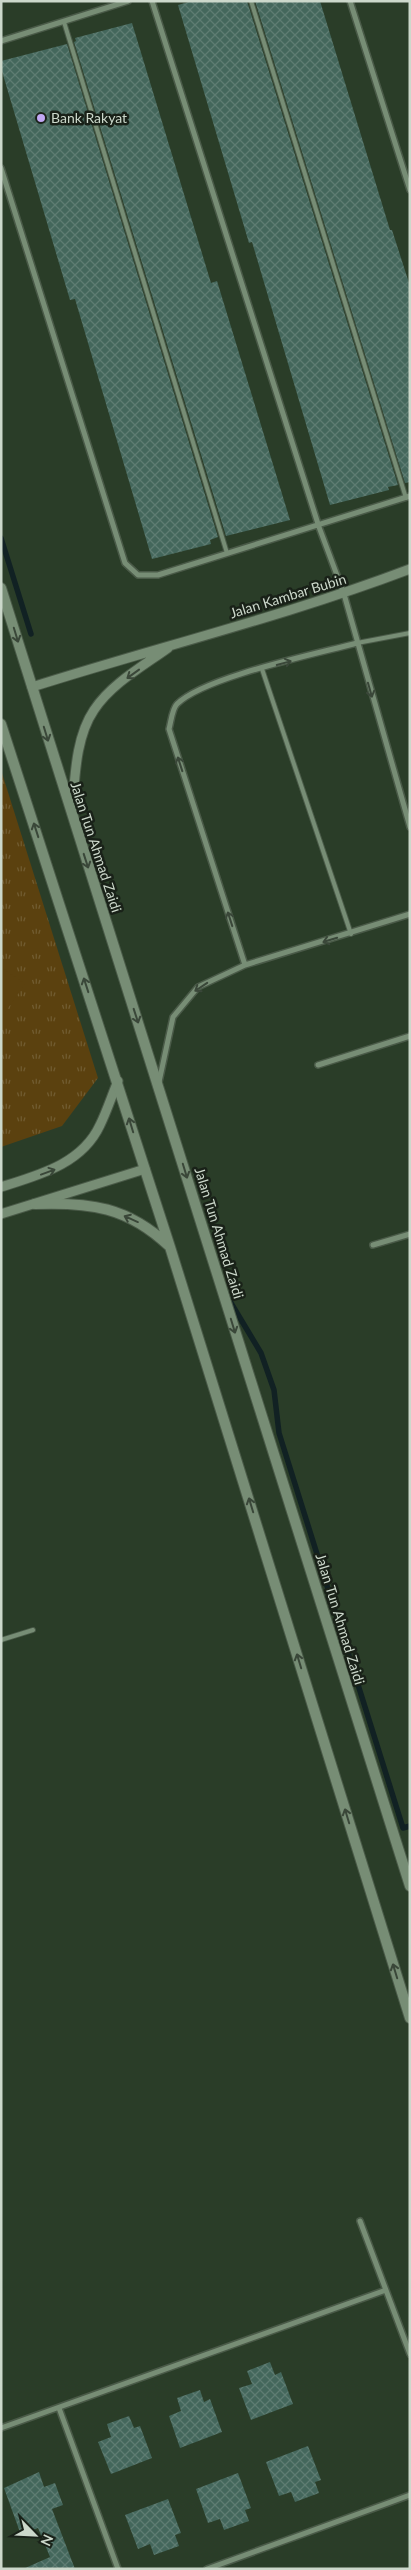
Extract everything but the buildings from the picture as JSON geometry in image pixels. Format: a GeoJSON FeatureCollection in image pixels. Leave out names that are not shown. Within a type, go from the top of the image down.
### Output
{"type":"FeatureCollection","features":[{"type":"Feature","properties":{"kind":"main road","name":"Jalan Tun Ahmad Zaidi"},"geometry":{"type":"LineString","coordinates":[[1,588],[410,1886]]}},
{"type":"Feature","properties":{"kind":"main road"},"geometry":{"type":"LineString","coordinates":[[1,724],[118,1081],[410,2018]]}},
{"type":"Feature","properties":{"kind":"main road"},"geometry":{"type":"LineString","coordinates":[[35,1204],[75,1202],[111,1210],[155,1233],[170,1247]]}},
{"type":"Feature","properties":{"kind":"street"},"geometry":{"type":"LineString","coordinates":[[1,41],[128,1]]}},
{"type":"Feature","properties":{"kind":"street"},"geometry":{"type":"LineString","coordinates":[[152,1],[319,527],[344,594],[410,827]]}},
{"type":"Feature","properties":{"kind":"street"},"geometry":{"type":"LineString","coordinates":[[350,1],[410,190]]}},
{"type":"Feature","properties":{"kind":"street"},"geometry":{"type":"LineString","coordinates":[[1,168],[125,563],[138,575],[158,575],[319,527],[408,497]]}},
{"type":"Feature","properties":{"kind":"street","name":"Jalan Kambar Bubin"},"geometry":{"type":"LineString","coordinates":[[32,687],[344,594],[410,569]]}},
{"type":"Feature","properties":{"kind":"street"},"geometry":{"type":"LineString","coordinates":[[244,965],[169,729],[175,706],[195,691],[262,669],[357,643]]}},
{"type":"Feature","properties":{"kind":"street"},"geometry":{"type":"LineString","coordinates":[[71,815],[75,772],[83,734],[94,710],[125,680],[172,645]]}},
{"type":"Feature","properties":{"kind":"street"},"geometry":{"type":"LineString","coordinates":[[158,1086],[174,1017],[198,987],[244,965],[351,934],[410,914]]}},
{"type":"Feature","properties":{"kind":"street"},"geometry":{"type":"LineString","coordinates":[[318,1065],[410,1036]]}},
{"type":"Feature","properties":{"kind":"street"},"geometry":{"type":"LineString","coordinates":[[1,1187],[50,1172],[62,1166],[76,1154],[100,1127],[118,1081]]}},
{"type":"Feature","properties":{"kind":"street"},"geometry":{"type":"LineString","coordinates":[[1,1214],[145,1169]]}},
{"type":"Feature","properties":{"kind":"street"},"geometry":{"type":"LineString","coordinates":[[373,1245],[410,1234]]}},
{"type":"Feature","properties":{"kind":"street"},"geometry":{"type":"LineString","coordinates":[[360,2221],[410,2354]]}},
{"type":"Feature","properties":{"kind":"street"},"geometry":{"type":"LineString","coordinates":[[1,2428],[386,2290]]}},
{"type":"Feature","properties":{"kind":"street"},"geometry":{"type":"LineString","coordinates":[[59,2408],[118,2569]]}},
{"type":"Feature","properties":{"kind":"street"},"geometry":{"type":"LineString","coordinates":[[207,2569],[410,2495]]}},
{"type":"Feature","properties":{"kind":"lane"},"geometry":{"type":"LineString","coordinates":[[251,1],[408,497]]}},
{"type":"Feature","properties":{"kind":"lane"},"geometry":{"type":"LineString","coordinates":[[64,22],[228,553]]}},
{"type":"Feature","properties":{"kind":"lane"},"geometry":{"type":"LineString","coordinates":[[357,643],[410,633]]}},
{"type":"Feature","properties":{"kind":"lane"},"geometry":{"type":"LineString","coordinates":[[262,669],[351,934]]}},
{"type":"Feature","properties":{"kind":"lane"},"geometry":{"type":"LineString","coordinates":[[1,1640],[33,1630]]}},
{"type":"Feature","properties":{"kind":"green space"},"geometry":{"type":"Polygon","coordinates":[[[1,770],[98,1078],[62,1126],[1,1147],[1,770]]]}},
{"type":"Feature","properties":{"kind":"green space"},"geometry":{"type":"Polygon","coordinates":[[[1,967],[25,984],[1,1018],[1,967]]]}},
{"type":"Feature","properties":{"kind":"waterway"},"geometry":{"type":"LineString","coordinates":[[1,538],[31,634]]}},
{"type":"Feature","properties":{"kind":"waterway"},"geometry":{"type":"LineString","coordinates":[[228,1298],[261,1353],[274,1390],[279,1433],[403,1828],[410,1826]]}},
{"type":"Feature","properties":{"kind":"place","name":"Bank Rakyat"},"geometry":{"type":"Point","coordinates":[41,118]}}]}
